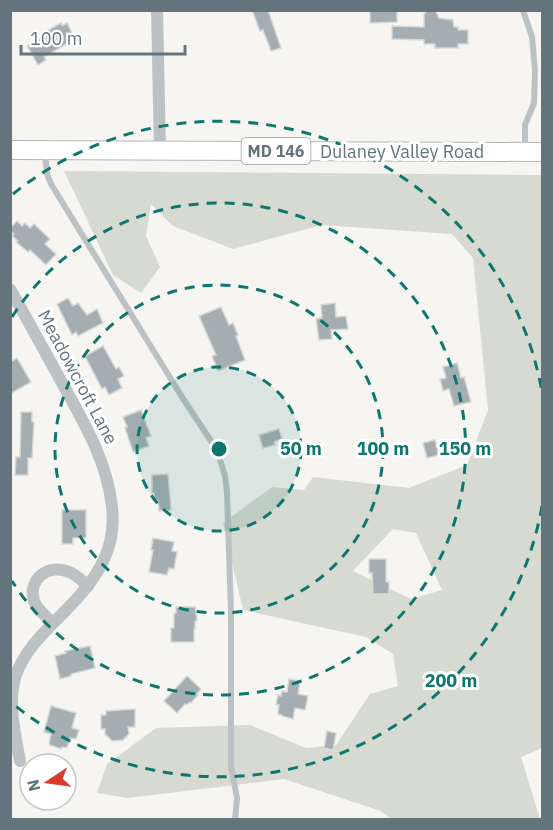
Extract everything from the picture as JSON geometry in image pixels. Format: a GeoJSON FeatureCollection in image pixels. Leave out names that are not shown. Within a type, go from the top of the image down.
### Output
{"type":"FeatureCollection","features":[{"type":"Feature","properties":{"kind":"main road","name":"Dulaney Valley Road"},"geometry":{"type":"LineString","coordinates":[[10,150],[534,151]]}},
{"type":"Feature","properties":{"kind":"street"},"geometry":{"type":"LineString","coordinates":[[157,10],[160,151]]}},
{"type":"Feature","properties":{"kind":"street","name":"Meadowcroft Lane"},"geometry":{"type":"LineString","coordinates":[[10,289],[85,424],[105,471],[112,508],[112,532],[108,551],[100,568],[88,586],[36,642],[24,658],[16,676],[12,709],[19,752]]}},
{"type":"Feature","properties":{"kind":"street"},"geometry":{"type":"LineString","coordinates":[[53,623],[37,608],[33,599],[32,589],[41,574],[50,569],[60,569],[70,572],[88,586]]}},
{"type":"Feature","properties":{"kind":"lane"},"geometry":{"type":"LineString","coordinates":[[523,10],[532,37],[534,71],[534,103],[525,125],[534,151]]}},
{"type":"Feature","properties":{"kind":"lane"},"geometry":{"type":"LineString","coordinates":[[45,149],[47,174],[51,184],[211,441],[219,456],[225,476],[231,612],[231,766],[237,798],[235,819]]}},
{"type":"Feature","properties":{"kind":"shaded area"},"geometry":{"type":"Polygon","coordinates":[[[64,171],[542,175],[542,748],[521,757],[540,819],[391,819],[381,811],[284,779],[127,798],[97,793],[107,764],[156,728],[250,725],[306,748],[336,745],[370,694],[398,686],[393,654],[366,637],[243,610],[223,523],[272,487],[304,490],[313,477],[409,488],[467,465],[488,410],[473,258],[452,234],[322,225],[233,249],[173,226],[151,204],[146,236],[160,267],[141,293],[113,275],[64,171]],[[393,529],[353,571],[411,599],[442,590],[416,533],[393,529]]]}},
{"type":"Feature","properties":{"kind":"building"},"geometry":{"type":"Polygon","coordinates":[[[252,10],[268,10],[281,48],[271,51],[252,10]]]}},
{"type":"Feature","properties":{"kind":"building"},"geometry":{"type":"Polygon","coordinates":[[[370,10],[397,10],[397,22],[370,23],[370,10]]]}},
{"type":"Feature","properties":{"kind":"building"},"geometry":{"type":"Polygon","coordinates":[[[427,10],[435,10],[439,18],[453,20],[454,27],[458,27],[458,30],[468,30],[468,44],[458,44],[458,48],[435,48],[435,44],[424,44],[424,40],[392,39],[392,26],[424,27],[424,15],[427,10]]]}},
{"type":"Feature","properties":{"kind":"building"},"geometry":{"type":"Polygon","coordinates":[[[61,23],[62,26],[67,23],[75,39],[44,57],[46,60],[38,65],[27,46],[61,23]]]}},
{"type":"Feature","properties":{"kind":"building"},"geometry":{"type":"Polygon","coordinates":[[[17,221],[22,226],[25,223],[30,228],[34,224],[50,239],[45,244],[56,254],[46,265],[30,250],[28,252],[16,242],[18,241],[12,236],[14,234],[10,228],[17,221]]]}},
{"type":"Feature","properties":{"kind":"building"},"geometry":{"type":"Polygon","coordinates":[[[68,298],[73,306],[78,303],[87,315],[97,309],[103,323],[78,336],[76,332],[72,335],[57,304],[68,298]]]}},
{"type":"Feature","properties":{"kind":"building"},"geometry":{"type":"Polygon","coordinates":[[[335,303],[336,317],[346,316],[348,329],[331,330],[332,339],[319,340],[316,319],[322,318],[321,305],[335,303]]]}},
{"type":"Feature","properties":{"kind":"building"},"geometry":{"type":"Polygon","coordinates":[[[221,307],[229,325],[233,323],[245,360],[218,371],[212,356],[216,355],[199,316],[221,307]]]}},
{"type":"Feature","properties":{"kind":"building"},"geometry":{"type":"Polygon","coordinates":[[[103,346],[116,369],[119,367],[124,376],[118,379],[122,388],[109,395],[105,387],[102,389],[85,356],[103,346]]]}},
{"type":"Feature","properties":{"kind":"building"},"geometry":{"type":"Polygon","coordinates":[[[17,358],[31,382],[10,394],[10,362],[17,358]]]}},
{"type":"Feature","properties":{"kind":"building"},"geometry":{"type":"Polygon","coordinates":[[[457,363],[461,378],[464,377],[471,402],[454,406],[449,389],[443,391],[440,379],[446,378],[443,367],[457,363]]]}},
{"type":"Feature","properties":{"kind":"building"},"geometry":{"type":"Polygon","coordinates":[[[141,410],[151,436],[146,438],[149,446],[133,452],[123,417],[141,410]]]}},
{"type":"Feature","properties":{"kind":"building"},"geometry":{"type":"Polygon","coordinates":[[[21,412],[32,412],[32,422],[34,422],[32,458],[28,458],[28,475],[15,475],[16,457],[20,457],[21,412]]]}},
{"type":"Feature","properties":{"kind":"building"},"geometry":{"type":"Polygon","coordinates":[[[279,429],[282,439],[274,442],[275,445],[263,448],[259,435],[279,429]]]}},
{"type":"Feature","properties":{"kind":"building"},"geometry":{"type":"Polygon","coordinates":[[[435,440],[439,455],[427,458],[423,443],[435,440]]]}},
{"type":"Feature","properties":{"kind":"building"},"geometry":{"type":"Polygon","coordinates":[[[168,474],[171,510],[159,511],[158,500],[155,500],[154,493],[152,493],[152,475],[168,474]]]}},
{"type":"Feature","properties":{"kind":"building"},"geometry":{"type":"Polygon","coordinates":[[[62,510],[86,510],[86,538],[73,538],[73,544],[62,544],[62,510]]]}},
{"type":"Feature","properties":{"kind":"building"},"geometry":{"type":"Polygon","coordinates":[[[153,538],[174,542],[172,551],[177,552],[174,569],[169,568],[167,575],[149,572],[153,538]]]}},
{"type":"Feature","properties":{"kind":"building"},"geometry":{"type":"Polygon","coordinates":[[[369,559],[386,559],[386,582],[389,582],[389,594],[373,594],[369,559]]]}},
{"type":"Feature","properties":{"kind":"building"},"geometry":{"type":"Polygon","coordinates":[[[176,607],[195,607],[197,620],[194,642],[171,642],[171,628],[174,628],[176,607]]]}},
{"type":"Feature","properties":{"kind":"building"},"geometry":{"type":"Polygon","coordinates":[[[90,646],[95,668],[60,679],[55,656],[66,653],[65,651],[90,646]]]}},
{"type":"Feature","properties":{"kind":"building"},"geometry":{"type":"Polygon","coordinates":[[[187,676],[201,689],[191,703],[185,704],[177,713],[164,701],[187,676]]]}},
{"type":"Feature","properties":{"kind":"building"},"geometry":{"type":"Polygon","coordinates":[[[289,679],[300,681],[298,694],[308,696],[305,710],[295,708],[293,719],[278,714],[279,705],[276,704],[278,695],[281,696],[282,691],[287,692],[289,679]]]}},
{"type":"Feature","properties":{"kind":"building"},"geometry":{"type":"Polygon","coordinates":[[[51,706],[76,713],[72,728],[79,730],[76,739],[70,738],[67,748],[62,747],[61,749],[50,745],[51,734],[44,732],[51,706]]]}},
{"type":"Feature","properties":{"kind":"building"},"geometry":{"type":"Polygon","coordinates":[[[135,709],[135,727],[128,727],[129,734],[123,740],[112,741],[105,734],[105,729],[101,729],[101,715],[106,715],[106,711],[135,709]]]}},
{"type":"Feature","properties":{"kind":"building"},"geometry":{"type":"Polygon","coordinates":[[[327,731],[336,733],[333,750],[324,748],[327,731]]]}}]}
